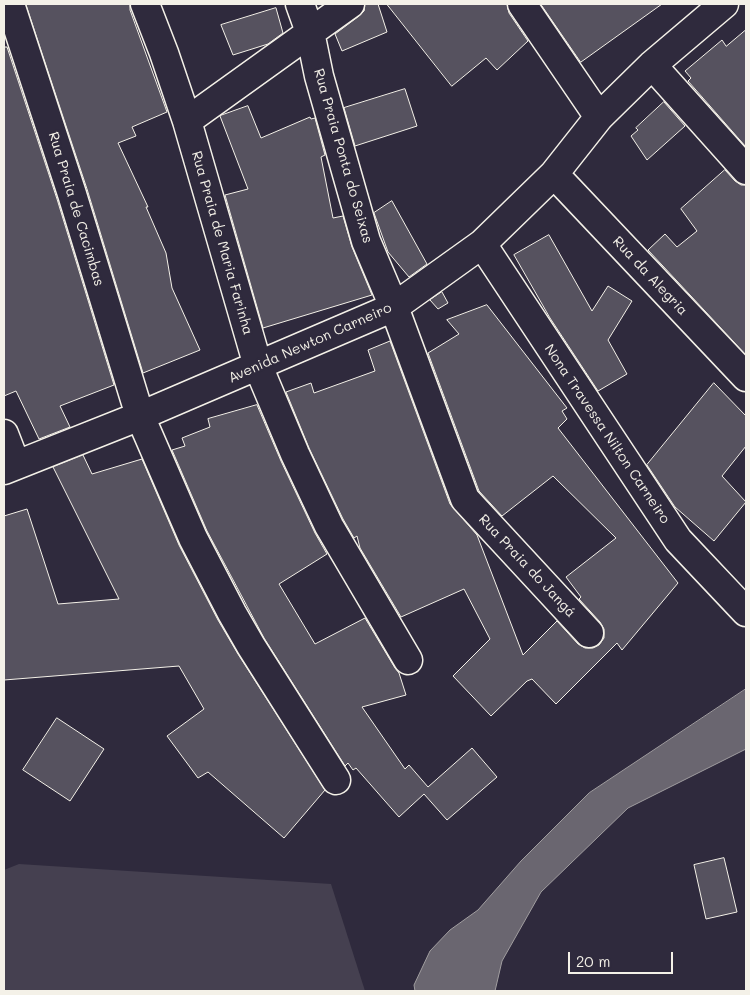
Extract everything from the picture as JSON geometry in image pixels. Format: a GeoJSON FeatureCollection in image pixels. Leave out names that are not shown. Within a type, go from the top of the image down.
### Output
{"type":"FeatureCollection","features":[{"type":"Feature","properties":{"kind":"street","name":"Rua Praia de Cacimbas"},"geometry":{"type":"LineString","coordinates":[[10,4],[72,194],[140,416],[193,538],[232,613],[336,780]]}},
{"type":"Feature","properties":{"kind":"street","name":"Rua Praia de Maria Farinha"},"geometry":{"type":"LineString","coordinates":[[145,4],[186,120],[258,366],[294,454],[329,526],[408,660]]}},
{"type":"Feature","properties":{"kind":"street","name":"Rua Praia Ponta do Seixas"},"geometry":{"type":"LineString","coordinates":[[300,4],[310,32],[319,76],[366,241],[394,306],[465,499]]}},
{"type":"Feature","properties":{"kind":"street"},"geometry":{"type":"LineString","coordinates":[[186,120],[350,4]]}},
{"type":"Feature","properties":{"kind":"street"},"geometry":{"type":"LineString","coordinates":[[522,4],[599,117]]}},
{"type":"Feature","properties":{"kind":"street","name":"Avenida Newton Carneiro"},"geometry":{"type":"LineString","coordinates":[[10,468],[140,416],[394,306],[482,244],[554,174],[599,117],[652,65],[724,4]]}},
{"type":"Feature","properties":{"kind":"street"},"geometry":{"type":"LineString","coordinates":[[652,65],[746,170]]}},
{"type":"Feature","properties":{"kind":"street","name":"Rua da Alegria"},"geometry":{"type":"LineString","coordinates":[[554,174],[746,377]]}},
{"type":"Feature","properties":{"kind":"street","name":"Nona Travessa Nilton Carneiro"},"geometry":{"type":"LineString","coordinates":[[482,244],[678,540],[746,612]]}},
{"type":"Feature","properties":{"kind":"street"},"geometry":{"type":"LineString","coordinates":[[4,434],[10,468]]}},
{"type":"Feature","properties":{"kind":"street","name":"Rua Praia do Jangá"},"geometry":{"type":"LineString","coordinates":[[465,499],[589,633]]}},
{"type":"Feature","properties":{"kind":"shaded area"},"geometry":{"type":"Polygon","coordinates":[[[746,689],[746,749],[628,808],[541,892],[502,961],[495,991],[415,991],[414,985],[430,951],[450,930],[478,910],[521,861],[589,793],[746,689]]]}},
{"type":"Feature","properties":{"kind":"shaded area"},"geometry":{"type":"Polygon","coordinates":[[[19,864],[331,884],[365,991],[4,991],[4,870],[19,864]]]}},
{"type":"Feature","properties":{"kind":"building"},"geometry":{"type":"Polygon","coordinates":[[[26,4],[130,4],[130,10],[167,112],[132,127],[136,136],[118,143],[148,207],[146,207],[166,253],[172,288],[200,350],[143,373],[87,189],[26,4]]]}},
{"type":"Feature","properties":{"kind":"building"},"geometry":{"type":"Polygon","coordinates":[[[365,4],[378,4],[387,32],[342,51],[335,34],[364,11],[365,4]]]}},
{"type":"Feature","properties":{"kind":"building"},"geometry":{"type":"Polygon","coordinates":[[[387,4],[507,4],[509,13],[528,41],[497,70],[486,58],[452,86],[387,4]]]}},
{"type":"Feature","properties":{"kind":"building"},"geometry":{"type":"Polygon","coordinates":[[[541,4],[662,4],[581,62],[541,4]]]}},
{"type":"Feature","properties":{"kind":"building"},"geometry":{"type":"Polygon","coordinates":[[[276,8],[283,33],[268,44],[233,55],[221,25],[276,8]]]}},
{"type":"Feature","properties":{"kind":"building"},"geometry":{"type":"Polygon","coordinates":[[[746,30],[746,147],[688,81],[691,78],[685,71],[722,40],[726,46],[746,30]]]}},
{"type":"Feature","properties":{"kind":"building"},"geometry":{"type":"Polygon","coordinates":[[[4,47],[7,47],[57,199],[114,385],[60,406],[70,427],[39,439],[16,391],[4,396],[4,47]]]}},
{"type":"Feature","properties":{"kind":"building"},"geometry":{"type":"Polygon","coordinates":[[[405,89],[417,126],[355,146],[344,108],[405,89]]]}},
{"type":"Feature","properties":{"kind":"building"},"geometry":{"type":"Polygon","coordinates":[[[664,102],[685,126],[647,160],[631,136],[638,130],[636,128],[664,102]]]}},
{"type":"Feature","properties":{"kind":"building"},"geometry":{"type":"Polygon","coordinates":[[[248,106],[261,138],[310,117],[311,119],[315,118],[325,155],[321,157],[333,218],[343,216],[352,247],[372,295],[263,328],[225,195],[248,189],[220,116],[248,106]]]}},
{"type":"Feature","properties":{"kind":"building"},"geometry":{"type":"Polygon","coordinates":[[[725,170],[735,181],[741,185],[746,185],[746,355],[648,250],[665,234],[677,247],[697,231],[681,209],[725,170]]]}},
{"type":"Feature","properties":{"kind":"building"},"geometry":{"type":"Polygon","coordinates":[[[392,201],[427,264],[409,277],[388,252],[374,213],[392,201]]]}},
{"type":"Feature","properties":{"kind":"building"},"geometry":{"type":"Polygon","coordinates":[[[549,235],[592,311],[608,286],[632,301],[608,340],[627,374],[598,391],[550,318],[514,255],[549,235]]]}},
{"type":"Feature","properties":{"kind":"building"},"geometry":{"type":"Polygon","coordinates":[[[442,292],[448,303],[438,309],[430,300],[442,292]]]}},
{"type":"Feature","properties":{"kind":"building"},"geometry":{"type":"Polygon","coordinates":[[[487,305],[567,408],[562,411],[567,419],[558,428],[678,583],[622,650],[617,643],[556,704],[532,679],[527,681],[491,716],[453,676],[490,639],[464,589],[401,617],[360,548],[357,536],[354,538],[343,519],[309,448],[286,392],[311,383],[314,393],[375,371],[368,350],[390,341],[450,504],[477,535],[523,655],[557,621],[578,644],[585,648],[593,648],[599,645],[604,638],[604,629],[579,599],[581,597],[566,577],[616,538],[553,476],[502,516],[479,491],[428,353],[459,334],[447,320],[487,305]]]}},
{"type":"Feature","properties":{"kind":"building"},"geometry":{"type":"Polygon","coordinates":[[[714,383],[746,416],[746,446],[722,476],[746,502],[714,541],[675,507],[647,465],[714,383]]]}},
{"type":"Feature","properties":{"kind":"building"},"geometry":{"type":"Polygon","coordinates":[[[257,405],[281,461],[327,554],[279,584],[315,644],[365,618],[399,673],[406,695],[362,707],[405,769],[409,765],[428,787],[472,748],[497,777],[447,820],[424,794],[399,817],[356,768],[353,770],[348,763],[345,766],[264,638],[207,531],[172,450],[185,446],[182,438],[210,427],[208,419],[257,405]]]}},
{"type":"Feature","properties":{"kind":"building"},"geometry":{"type":"Polygon","coordinates":[[[83,455],[92,474],[142,459],[179,545],[218,620],[325,790],[284,838],[208,772],[198,778],[167,736],[204,709],[179,666],[4,680],[4,516],[27,509],[58,604],[119,599],[53,467],[83,455]]]}},
{"type":"Feature","properties":{"kind":"building"},"geometry":{"type":"Polygon","coordinates":[[[57,718],[104,749],[70,801],[23,770],[57,718]]]}},
{"type":"Feature","properties":{"kind":"building"},"geometry":{"type":"Polygon","coordinates":[[[724,858],[737,912],[706,919],[694,865],[724,858]]]}}]}
